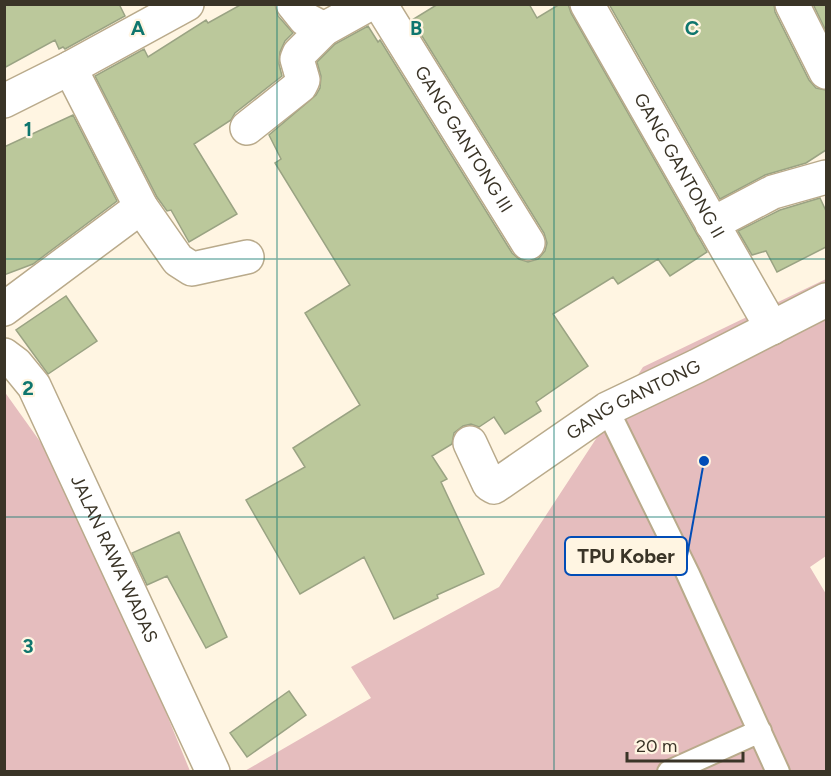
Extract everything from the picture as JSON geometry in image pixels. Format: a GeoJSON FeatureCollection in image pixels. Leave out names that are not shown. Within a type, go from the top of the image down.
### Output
{"type":"FeatureCollection","features":[{"type":"Feature","properties":{"kind":"street"},"geometry":{"type":"LineString","coordinates":[[4,101],[187,4]]}},
{"type":"Feature","properties":{"kind":"street"},"geometry":{"type":"LineString","coordinates":[[293,4],[305,19],[324,29]]}},
{"type":"Feature","properties":{"kind":"street"},"geometry":{"type":"LineString","coordinates":[[247,128],[300,86],[303,80],[297,59],[299,54],[324,29],[369,4]]}},
{"type":"Feature","properties":{"kind":"street","name":"GANG GANTONG III"},"geometry":{"type":"LineString","coordinates":[[380,4],[528,243]]}},
{"type":"Feature","properties":{"kind":"street","name":"GANG GANTONG II"},"geometry":{"type":"LineString","coordinates":[[587,4],[772,328]]}},
{"type":"Feature","properties":{"kind":"street"},"geometry":{"type":"LineString","coordinates":[[792,4],[826,72]]}},
{"type":"Feature","properties":{"kind":"street"},"geometry":{"type":"LineString","coordinates":[[70,68],[141,207],[178,260],[192,269],[247,257]]}},
{"type":"Feature","properties":{"kind":"street"},"geometry":{"type":"LineString","coordinates":[[712,224],[773,192],[826,177]]}},
{"type":"Feature","properties":{"kind":"street"},"geometry":{"type":"LineString","coordinates":[[4,309],[141,207]]}},
{"type":"Feature","properties":{"kind":"street","name":"GANG GANTONG"},"geometry":{"type":"LineString","coordinates":[[470,443],[489,484],[494,487],[606,409],[826,300]]}},
{"type":"Feature","properties":{"kind":"street","name":"JALAN RAWA WADAS"},"geometry":{"type":"LineString","coordinates":[[4,355],[16,364],[34,386],[213,771]]}},
{"type":"Feature","properties":{"kind":"lane"},"geometry":{"type":"LineString","coordinates":[[606,409],[688,574],[778,771]]}},
{"type":"Feature","properties":{"kind":"lane"},"geometry":{"type":"LineString","coordinates":[[669,771],[760,731]]}},
{"type":"Feature","properties":{"kind":"shaded area"},"geometry":{"type":"Polygon","coordinates":[[[826,279],[826,556],[810,567],[826,594],[826,771],[243,772],[371,698],[351,667],[499,587],[643,367],[826,279]]]}},
{"type":"Feature","properties":{"kind":"shaded area"},"geometry":{"type":"Polygon","coordinates":[[[4,391],[74,489],[190,771],[5,771],[4,391]]]}},
{"type":"Feature","properties":{"kind":"building"},"geometry":{"type":"Polygon","coordinates":[[[4,4],[119,4],[125,16],[65,49],[63,47],[59,49],[55,40],[4,68],[4,4]]]}},
{"type":"Feature","properties":{"kind":"building"},"geometry":{"type":"Polygon","coordinates":[[[242,4],[275,4],[278,16],[293,33],[285,41],[280,52],[279,64],[282,76],[235,113],[231,120],[194,144],[237,214],[189,242],[171,210],[167,211],[157,197],[95,76],[144,49],[148,57],[206,20],[208,23],[242,4]]]}},
{"type":"Feature","properties":{"kind":"building"},"geometry":{"type":"Polygon","coordinates":[[[438,4],[529,4],[537,18],[560,4],[568,4],[707,252],[670,276],[658,259],[618,284],[613,277],[553,314],[588,366],[536,402],[541,411],[505,434],[494,417],[479,427],[471,424],[463,426],[454,433],[452,444],[432,456],[447,479],[441,482],[484,574],[437,595],[438,598],[394,619],[364,557],[300,594],[246,500],[305,467],[293,448],[360,405],[305,313],[350,285],[275,163],[281,159],[269,135],[316,95],[320,88],[321,76],[317,62],[335,44],[368,26],[378,42],[380,40],[512,253],[528,262],[538,259],[545,251],[547,243],[544,233],[412,20],[438,4]]]}},
{"type":"Feature","properties":{"kind":"building"},"geometry":{"type":"Polygon","coordinates":[[[609,4],[774,4],[775,12],[809,80],[816,88],[826,90],[826,150],[806,163],[765,175],[720,199],[609,4]]]}},
{"type":"Feature","properties":{"kind":"building"},"geometry":{"type":"Polygon","coordinates":[[[813,4],[826,4],[826,31],[813,4]]]}},
{"type":"Feature","properties":{"kind":"building"},"geometry":{"type":"Polygon","coordinates":[[[73,115],[117,201],[33,264],[4,275],[4,147],[73,115]]]}},
{"type":"Feature","properties":{"kind":"building"},"geometry":{"type":"Polygon","coordinates":[[[820,198],[826,211],[826,247],[777,272],[766,251],[752,255],[738,231],[780,210],[820,198]]]}},
{"type":"Feature","properties":{"kind":"building"},"geometry":{"type":"Polygon","coordinates":[[[66,296],[97,341],[48,374],[16,330],[66,296]]]}},
{"type":"Feature","properties":{"kind":"building"},"geometry":{"type":"Polygon","coordinates":[[[179,532],[227,637],[206,648],[167,576],[147,585],[132,553],[179,532]]]}},
{"type":"Feature","properties":{"kind":"building"},"geometry":{"type":"Polygon","coordinates":[[[289,691],[306,715],[247,757],[230,733],[289,691]]]}},
{"type":"Feature","properties":{"kind":"place","name":"TPU Kober"},"geometry":{"type":"Point","coordinates":[704,461]}}]}
